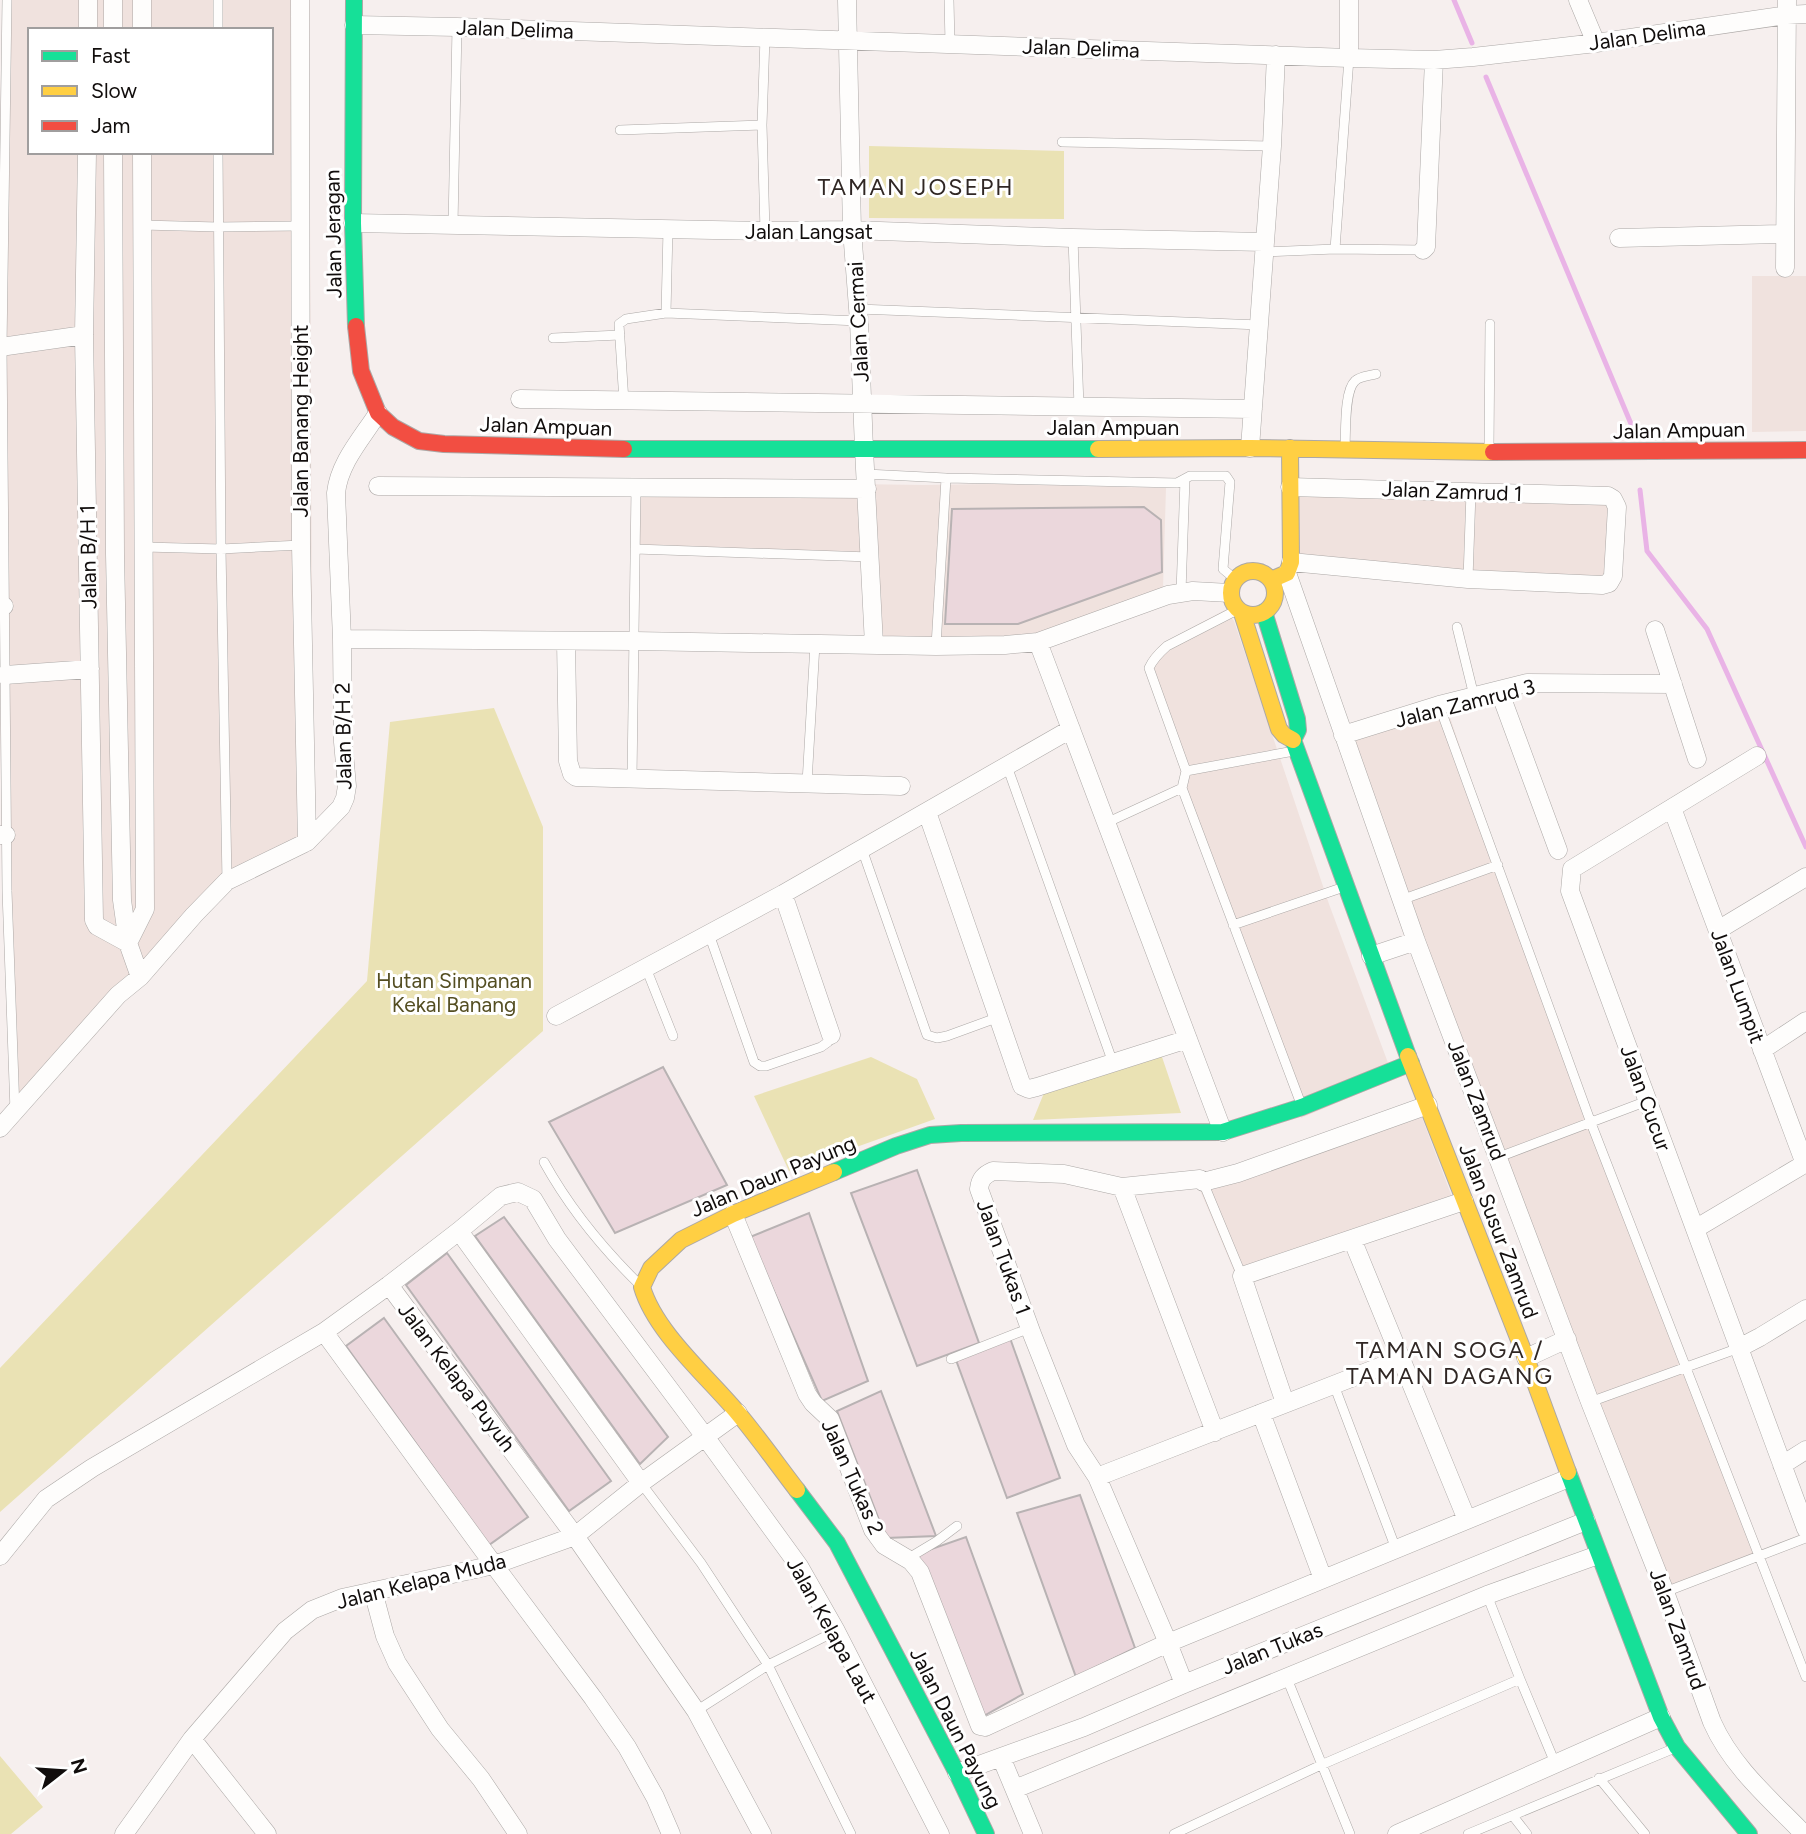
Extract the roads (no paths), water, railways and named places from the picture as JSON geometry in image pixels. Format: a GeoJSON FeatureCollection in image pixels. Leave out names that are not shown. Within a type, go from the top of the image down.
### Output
{"type":"FeatureCollection","features":[{"type":"Feature","properties":{"kind":"street"},"geometry":{"type":"LineString","coordinates":[[88,0],[88,28]]}},
{"type":"Feature","properties":{"kind":"street"},"geometry":{"type":"LineString","coordinates":[[113,0],[113,28]]}},
{"type":"Feature","properties":{"kind":"street"},"geometry":{"type":"LineString","coordinates":[[142,0],[142,28]]}},
{"type":"Feature","properties":{"kind":"street","name":"Jalan Banang Height"},"geometry":{"type":"LineString","coordinates":[[300,0],[301,545],[307,842]]}},
{"type":"Feature","properties":{"kind":"street","name":"Jalan Jeragan"},"geometry":{"type":"LineString","coordinates":[[354,0],[353,223],[356,330],[361,371],[378,413]]}},
{"type":"Feature","properties":{"kind":"street","name":"Jalan Cermai"},"geometry":{"type":"LineString","coordinates":[[847,0],[852,230],[859,315],[874,645]]}},
{"type":"Feature","properties":{"kind":"street"},"geometry":{"type":"LineString","coordinates":[[1349,0],[1349,58]]}},
{"type":"Feature","properties":{"kind":"street"},"geometry":{"type":"LineString","coordinates":[[1578,0],[1596,43]]}},
{"type":"Feature","properties":{"kind":"street"},"geometry":{"type":"LineString","coordinates":[[1785,268],[1787,8]]}},
{"type":"Feature","properties":{"kind":"street","name":"Jalan Delima"},"geometry":{"type":"LineString","coordinates":[[354,25],[1434,60],[1596,43],[1787,8],[1806,14]]}},
{"type":"Feature","properties":{"kind":"street"},"geometry":{"type":"LineString","coordinates":[[1250,448],[1276,55]]}},
{"type":"Feature","properties":{"kind":"street"},"geometry":{"type":"LineString","coordinates":[[1423,250],[1426,247],[1434,60]]}},
{"type":"Feature","properties":{"kind":"street","name":"Jalan B/H 1"},"geometry":{"type":"LineString","coordinates":[[87,154],[84,335],[94,920],[97,926],[128,943]]}},
{"type":"Feature","properties":{"kind":"street"},"geometry":{"type":"LineString","coordinates":[[113,154],[122,900],[128,943],[140,977]]}},
{"type":"Feature","properties":{"kind":"street"},"geometry":{"type":"LineString","coordinates":[[128,943],[145,909],[142,154]]}},
{"type":"Feature","properties":{"kind":"street","name":"Jalan Langsat"},"geometry":{"type":"LineString","coordinates":[[353,223],[765,231],[852,230],[1265,247]]}},
{"type":"Feature","properties":{"kind":"street"},"geometry":{"type":"LineString","coordinates":[[1619,238],[1784,234]]}},
{"type":"Feature","properties":{"kind":"street"},"geometry":{"type":"LineString","coordinates":[[1,347],[84,335]]}},
{"type":"Feature","properties":{"kind":"street"},"geometry":{"type":"LineString","coordinates":[[520,399],[1253,409]]}},
{"type":"Feature","properties":{"kind":"street","name":"Jalan Ampuan"},"geometry":{"type":"LineString","coordinates":[[378,413],[393,427],[419,441],[669,450],[1806,450]]}},
{"type":"Feature","properties":{"kind":"street","name":"Jalan B/H 2"},"geometry":{"type":"LineString","coordinates":[[0,1128],[118,995],[140,977],[227,881],[307,842],[341,807],[346,786],[337,479],[378,413]]}},
{"type":"Feature","properties":{"kind":"street","name":"Jalan Zamrud"},"geometry":{"type":"LineString","coordinates":[[1290,448],[1290,487],[1283,572],[1416,941],[1721,1741],[1736,1763],[1804,1834]]}},
{"type":"Feature","properties":{"kind":"street"},"geometry":{"type":"LineString","coordinates":[[378,486],[636,488],[866,482]]}},
{"type":"Feature","properties":{"kind":"street","name":"Jalan Zamrud 1"},"geometry":{"type":"LineString","coordinates":[[1290,487],[1608,496],[1613,499],[1617,507],[1613,576],[1609,583],[1602,585],[1468,579]]}},
{"type":"Feature","properties":{"kind":"street"},"geometry":{"type":"LineString","coordinates":[[116,554],[144,551]]}},
{"type":"Feature","properties":{"kind":"street"},"geometry":{"type":"LineString","coordinates":[[1294,746],[1279,729],[1240,611],[1234,605],[1233,586],[1240,574],[1253,570],[1266,575],[1283,572],[1468,579]]}},
{"type":"Feature","properties":{"kind":"street"},"geometry":{"type":"LineString","coordinates":[[1240,611],[1257,615],[1271,606],[1283,572]]}},
{"type":"Feature","properties":{"kind":"street"},"geometry":{"type":"LineString","coordinates":[[342,639],[1005,645],[1038,642],[1152,599],[1181,592],[1233,586]]}},
{"type":"Feature","properties":{"kind":"street"},"geometry":{"type":"LineString","coordinates":[[1264,612],[1297,719],[1298,730],[1294,746]]}},
{"type":"Feature","properties":{"kind":"street"},"geometry":{"type":"LineString","coordinates":[[1655,630],[1698,759]]}},
{"type":"Feature","properties":{"kind":"street"},"geometry":{"type":"LineString","coordinates":[[566,640],[568,761],[572,774],[576,777],[901,786]]}},
{"type":"Feature","properties":{"kind":"street"},"geometry":{"type":"LineString","coordinates":[[1038,642],[1223,1132]]}},
{"type":"Feature","properties":{"kind":"street"},"geometry":{"type":"LineString","coordinates":[[5,675],[90,669]]}},
{"type":"Feature","properties":{"kind":"street","name":"Jalan Zamrud 3"},"geometry":{"type":"LineString","coordinates":[[1343,735],[1440,705],[1527,683],[1673,684]]}},
{"type":"Feature","properties":{"kind":"street"},"geometry":{"type":"LineString","coordinates":[[1499,690],[1558,850]]}},
{"type":"Feature","properties":{"kind":"street"},"geometry":{"type":"LineString","coordinates":[[556,1016],[783,894],[1071,729]]}},
{"type":"Feature","properties":{"kind":"street","name":"Jalan Susur Zamrud"},"geometry":{"type":"LineString","coordinates":[[1294,746],[1371,956],[1661,1717],[1677,1747],[1749,1834]]}},
{"type":"Feature","properties":{"kind":"street","name":"Jalan Cucur"},"geometry":{"type":"LineString","coordinates":[[1757,756],[1572,869],[1570,891],[1806,1529]]}},
{"type":"Feature","properties":{"kind":"street","name":"Jalan Lumpit"},"geometry":{"type":"LineString","coordinates":[[1672,807],[1805,1163]]}},
{"type":"Feature","properties":{"kind":"street"},"geometry":{"type":"LineString","coordinates":[[927,812],[1022,1086],[1029,1089],[1188,1039]]}},
{"type":"Feature","properties":{"kind":"street"},"geometry":{"type":"LineString","coordinates":[[1718,930],[1806,877]]}},
{"type":"Feature","properties":{"kind":"street"},"geometry":{"type":"LineString","coordinates":[[783,894],[831,1035]]}},
{"type":"Feature","properties":{"kind":"street"},"geometry":{"type":"LineString","coordinates":[[1371,956],[1416,941]]}},
{"type":"Feature","properties":{"kind":"street"},"geometry":{"type":"LineString","coordinates":[[1762,1051],[1806,1021]]}},
{"type":"Feature","properties":{"kind":"street","name":"Jalan Daun Payung"},"geometry":{"type":"LineString","coordinates":[[986,1834],[837,1543],[738,1413],[666,1332],[652,1312],[642,1287],[651,1268],[681,1240],[733,1214],[896,1146],[930,1135],[1223,1132],[1302,1107],[1412,1063]]}},
{"type":"Feature","properties":{"kind":"street","name":"Jalan Tukas 1"},"geometry":{"type":"LineString","coordinates":[[1184,1684],[1097,1477],[1076,1445],[1030,1328],[979,1189],[979,1182],[993,1171],[1064,1174],[1122,1186],[1200,1179],[1203,1182],[1238,1173],[1428,1105]]}},
{"type":"Feature","properties":{"kind":"street"},"geometry":{"type":"LineString","coordinates":[[1695,1229],[1805,1163]]}},
{"type":"Feature","properties":{"kind":"street"},"geometry":{"type":"LineString","coordinates":[[1122,1186],[1216,1432]]}},
{"type":"Feature","properties":{"kind":"street","name":"Jalan Kelapa Laut"},"geometry":{"type":"LineString","coordinates":[[389,1285],[501,1196],[518,1192],[533,1199],[557,1239],[799,1566],[940,1834]]}},
{"type":"Feature","properties":{"kind":"street"},"geometry":{"type":"LineString","coordinates":[[1285,1403],[1242,1276],[1464,1201]]}},
{"type":"Feature","properties":{"kind":"street","name":"Jalan Tukas 2"},"geometry":{"type":"LineString","coordinates":[[733,1214],[807,1394],[832,1423],[873,1530],[884,1545],[907,1559],[920,1572],[978,1724],[985,1727],[1168,1643]]}},
{"type":"Feature","properties":{"kind":"street"},"geometry":{"type":"LineString","coordinates":[[459,1231],[641,1483]]}},
{"type":"Feature","properties":{"kind":"street"},"geometry":{"type":"LineString","coordinates":[[1352,1239],[1467,1520]]}},
{"type":"Feature","properties":{"kind":"street","name":"Jalan Kelapa Puyuh"},"geometry":{"type":"LineString","coordinates":[[0,1556],[46,1499],[92,1468],[324,1332],[389,1285],[575,1536],[696,1711],[762,1834]]}},
{"type":"Feature","properties":{"kind":"street"},"geometry":{"type":"LineString","coordinates":[[1739,1348],[1806,1309]]}},
{"type":"Feature","properties":{"kind":"street"},"geometry":{"type":"LineString","coordinates":[[324,1332],[627,1747],[655,1797],[671,1834]]}},
{"type":"Feature","properties":{"kind":"street"},"geometry":{"type":"LineString","coordinates":[[1526,1358],[1567,1339]]}},
{"type":"Feature","properties":{"kind":"street"},"geometry":{"type":"LineString","coordinates":[[1097,1477],[1400,1359]]}},
{"type":"Feature","properties":{"kind":"street","name":"Jalan Kelapa Muda"},"geometry":{"type":"LineString","coordinates":[[124,1834],[192,1739],[285,1631],[312,1610],[342,1598],[494,1565],[575,1536],[641,1483],[738,1413]]}},
{"type":"Feature","properties":{"kind":"street"},"geometry":{"type":"LineString","coordinates":[[1261,1413],[1323,1579]]}},
{"type":"Feature","properties":{"kind":"street"},"geometry":{"type":"LineString","coordinates":[[1782,1465],[1806,1450]]}},
{"type":"Feature","properties":{"kind":"street"},"geometry":{"type":"LineString","coordinates":[[1168,1643],[1569,1478]]}},
{"type":"Feature","properties":{"kind":"street","name":"Jalan Tukas"},"geometry":{"type":"LineString","coordinates":[[957,1773],[1084,1727],[1586,1521]]}},
{"type":"Feature","properties":{"kind":"street"},"geometry":{"type":"LineString","coordinates":[[1014,1789],[1487,1595],[1598,1555]]}},
{"type":"Feature","properties":{"kind":"street"},"geometry":{"type":"LineString","coordinates":[[373,1591],[385,1636],[397,1663],[440,1729],[481,1779],[518,1834]]}},
{"type":"Feature","properties":{"kind":"street"},"geometry":{"type":"LineString","coordinates":[[1396,1834],[1661,1717]]}},
{"type":"Feature","properties":{"kind":"street"},"geometry":{"type":"LineString","coordinates":[[192,1739],[267,1834]]}},
{"type":"Feature","properties":{"kind":"street"},"geometry":{"type":"LineString","coordinates":[[1001,1757],[1033,1834]]}},
{"type":"Feature","properties":{"kind":"lane"},"geometry":{"type":"LineString","coordinates":[[7,0],[1,347],[2,606],[5,675],[3,835],[15,1112]]}},
{"type":"Feature","properties":{"kind":"lane"},"geometry":{"type":"LineString","coordinates":[[218,0],[218,28]]}},
{"type":"Feature","properties":{"kind":"lane"},"geometry":{"type":"LineString","coordinates":[[950,0],[950,44]]}},
{"type":"Feature","properties":{"kind":"lane"},"geometry":{"type":"LineString","coordinates":[[453,225],[457,27]]}},
{"type":"Feature","properties":{"kind":"lane"},"geometry":{"type":"LineString","coordinates":[[765,37],[762,125],[765,231]]}},
{"type":"Feature","properties":{"kind":"lane"},"geometry":{"type":"LineString","coordinates":[[1335,248],[1349,58]]}},
{"type":"Feature","properties":{"kind":"lane"},"geometry":{"type":"LineString","coordinates":[[620,130],[762,125]]}},
{"type":"Feature","properties":{"kind":"lane"},"geometry":{"type":"LineString","coordinates":[[1062,142],[1272,146]]}},
{"type":"Feature","properties":{"kind":"lane"},"geometry":{"type":"LineString","coordinates":[[218,154],[227,881]]}},
{"type":"Feature","properties":{"kind":"lane"},"geometry":{"type":"LineString","coordinates":[[142,225],[299,226]]}},
{"type":"Feature","properties":{"kind":"lane"},"geometry":{"type":"LineString","coordinates":[[666,313],[668,229]]}},
{"type":"Feature","properties":{"kind":"lane"},"geometry":{"type":"LineString","coordinates":[[1073,238],[1079,407]]}},
{"type":"Feature","properties":{"kind":"lane"},"geometry":{"type":"LineString","coordinates":[[1265,247],[1423,250]]}},
{"type":"Feature","properties":{"kind":"lane"},"geometry":{"type":"LineString","coordinates":[[624,402],[619,324],[626,318],[666,313],[1076,318],[1260,325]]}},
{"type":"Feature","properties":{"kind":"lane"},"geometry":{"type":"LineString","coordinates":[[1489,452],[1490,324]]}},
{"type":"Feature","properties":{"kind":"lane"},"geometry":{"type":"LineString","coordinates":[[554,338],[621,335]]}},
{"type":"Feature","properties":{"kind":"lane"},"geometry":{"type":"LineString","coordinates":[[1345,448],[1351,384],[1358,378],[1376,374]]}},
{"type":"Feature","properties":{"kind":"lane"},"geometry":{"type":"LineString","coordinates":[[866,482],[946,478],[1177,484],[1190,477],[1226,476],[1230,482],[1223,569],[1233,586]]}},
{"type":"Feature","properties":{"kind":"lane"},"geometry":{"type":"LineString","coordinates":[[936,646],[946,478]]}},
{"type":"Feature","properties":{"kind":"lane"},"geometry":{"type":"LineString","coordinates":[[1181,592],[1185,479]]}},
{"type":"Feature","properties":{"kind":"lane"},"geometry":{"type":"LineString","coordinates":[[632,778],[636,488]]}},
{"type":"Feature","properties":{"kind":"lane"},"geometry":{"type":"LineString","coordinates":[[1468,579],[1471,492]]}},
{"type":"Feature","properties":{"kind":"lane"},"geometry":{"type":"LineString","coordinates":[[144,551],[301,545]]}},
{"type":"Feature","properties":{"kind":"lane"},"geometry":{"type":"LineString","coordinates":[[635,549],[870,557]]}},
{"type":"Feature","properties":{"kind":"lane"},"geometry":{"type":"LineString","coordinates":[[1240,611],[1167,646],[1149,668],[1186,771],[1182,788],[1302,1107]]}},
{"type":"Feature","properties":{"kind":"lane"},"geometry":{"type":"LineString","coordinates":[[1457,627],[1474,696]]}},
{"type":"Feature","properties":{"kind":"lane"},"geometry":{"type":"LineString","coordinates":[[807,783],[815,644]]}},
{"type":"Feature","properties":{"kind":"lane"},"geometry":{"type":"LineString","coordinates":[[1440,705],[1591,1123],[1806,1677]]}},
{"type":"Feature","properties":{"kind":"lane"},"geometry":{"type":"LineString","coordinates":[[1186,771],[1294,746]]}},
{"type":"Feature","properties":{"kind":"lane"},"geometry":{"type":"LineString","coordinates":[[1007,766],[1113,1063]]}},
{"type":"Feature","properties":{"kind":"lane"},"geometry":{"type":"LineString","coordinates":[[1107,823],[1182,788]]}},
{"type":"Feature","properties":{"kind":"lane"},"geometry":{"type":"LineString","coordinates":[[862,849],[927,1035],[937,1038],[947,1036],[999,1017]]}},
{"type":"Feature","properties":{"kind":"lane"},"geometry":{"type":"LineString","coordinates":[[1401,900],[1498,866]]}},
{"type":"Feature","properties":{"kind":"lane"},"geometry":{"type":"LineString","coordinates":[[1233,925],[1345,886]]}},
{"type":"Feature","properties":{"kind":"lane"},"geometry":{"type":"LineString","coordinates":[[709,934],[754,1062],[766,1066],[821,1047],[828,1042],[831,1035]]}},
{"type":"Feature","properties":{"kind":"lane"},"geometry":{"type":"LineString","coordinates":[[646,968],[673,1036]]}},
{"type":"Feature","properties":{"kind":"lane"},"geometry":{"type":"LineString","coordinates":[[1499,1157],[1647,1101]]}},
{"type":"Feature","properties":{"kind":"lane"},"geometry":{"type":"LineString","coordinates":[[544,1162],[564,1194],[597,1237],[620,1266],[642,1287]]}},
{"type":"Feature","properties":{"kind":"lane"},"geometry":{"type":"LineString","coordinates":[[1203,1182],[1242,1276]]}},
{"type":"Feature","properties":{"kind":"lane"},"geometry":{"type":"LineString","coordinates":[[951,1359],[1030,1328]]}},
{"type":"Feature","properties":{"kind":"lane"},"geometry":{"type":"LineString","coordinates":[[1590,1402],[1739,1348]]}},
{"type":"Feature","properties":{"kind":"lane"},"geometry":{"type":"LineString","coordinates":[[1334,1385],[1395,1549]]}},
{"type":"Feature","properties":{"kind":"lane"},"geometry":{"type":"LineString","coordinates":[[641,1483],[701,1563],[768,1665],[852,1834]]}},
{"type":"Feature","properties":{"kind":"lane"},"geometry":{"type":"LineString","coordinates":[[907,1559],[957,1526]]}},
{"type":"Feature","properties":{"kind":"lane"},"geometry":{"type":"LineString","coordinates":[[1665,1592],[1806,1538]]}},
{"type":"Feature","properties":{"kind":"lane"},"geometry":{"type":"LineString","coordinates":[[1487,1595],[1555,1763]]}},
{"type":"Feature","properties":{"kind":"lane"},"geometry":{"type":"LineString","coordinates":[[696,1711],[768,1665],[835,1631]]}},
{"type":"Feature","properties":{"kind":"lane"},"geometry":{"type":"LineString","coordinates":[[1286,1676],[1350,1834]]}},
{"type":"Feature","properties":{"kind":"lane"},"geometry":{"type":"LineString","coordinates":[[1174,1834],[1321,1765],[1520,1679]]}},
{"type":"Feature","properties":{"kind":"lane"},"geometry":{"type":"LineString","coordinates":[[1468,1834],[1677,1747]]}},
{"type":"Feature","properties":{"kind":"lane"},"geometry":{"type":"LineString","coordinates":[[1600,1778],[1644,1834]]}},
{"type":"Feature","properties":{"kind":"lane"},"geometry":{"type":"LineString","coordinates":[[1513,1816],[1527,1834]]}},
{"type":"Feature","properties":{"kind":"waterway"},"geometry":{"type":"LineString","coordinates":[[1454,0],[1472,43]]}},
{"type":"Feature","properties":{"kind":"waterway"},"geometry":{"type":"LineString","coordinates":[[1486,77],[1634,431]]}},
{"type":"Feature","properties":{"kind":"waterway"},"geometry":{"type":"LineString","coordinates":[[1640,490],[1647,551],[1707,629],[1806,847]]}},
{"type":"Feature","properties":{"kind":"district","name":"TAMAN JOSEPH"},"geometry":{"type":"Point","coordinates":[916,187]}},
{"type":"Feature","properties":{"kind":"district","name":"TAMAN SOGA / TAMAN DAGANG"},"geometry":{"type":"Point","coordinates":[1450,1363]}},
{"type":"Feature","properties":{"kind":"park label","name":"Hutan Simpanan Kekal Banang"},"geometry":{"type":"Point","coordinates":[454,992]}}]}
